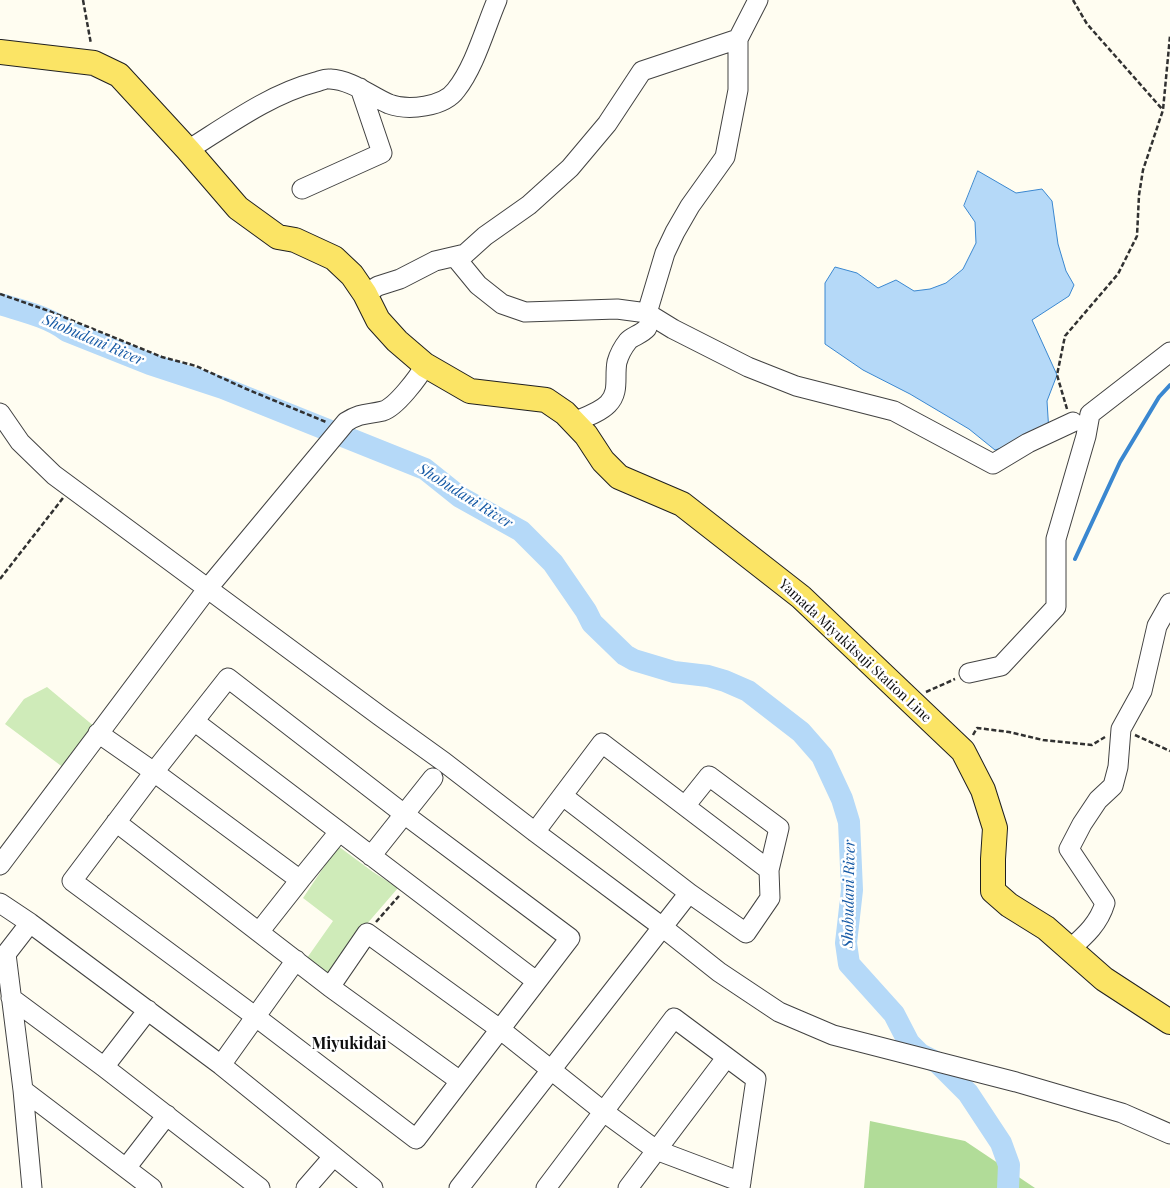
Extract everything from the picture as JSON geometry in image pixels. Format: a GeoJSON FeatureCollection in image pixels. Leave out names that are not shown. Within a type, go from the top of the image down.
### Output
{"type":"FeatureCollection","features":[{"type":"Feature","properties":{"kind":"main road","name":"Yamada Miyukitsuji Station Line"},"geometry":{"type":"LineString","coordinates":[[0,52],[94,63],[119,76],[188,150],[238,208],[278,237],[295,240],[334,258],[352,275],[365,294],[378,320],[397,341],[425,365],[470,391],[546,400],[565,413],[586,435],[603,460],[619,477],[682,504],[801,597],[963,750],[983,790],[995,828],[993,891],[1009,905],[1046,928],[1104,979],[1170,1022]]}},
{"type":"Feature","properties":{"kind":"street"},"geometry":{"type":"LineString","coordinates":[[188,150],[258,107],[307,84],[329,78],[360,88],[374,98],[394,106],[433,106],[456,92],[469,69],[497,0]]}},
{"type":"Feature","properties":{"kind":"street"},"geometry":{"type":"LineString","coordinates":[[573,422],[598,411],[609,403],[615,394],[617,362],[622,350],[630,339],[640,335],[647,321],[665,253],[690,206],[725,157],[738,90],[738,39],[758,0]]}},
{"type":"Feature","properties":{"kind":"street"},"geometry":{"type":"LineString","coordinates":[[365,294],[378,286],[400,279],[435,261],[465,254],[484,236],[529,205],[570,168],[607,124],[642,71],[738,39]]}},
{"type":"Feature","properties":{"kind":"street"},"geometry":{"type":"LineString","coordinates":[[302,189],[382,152],[360,88]]}},
{"type":"Feature","properties":{"kind":"street"},"geometry":{"type":"LineString","coordinates":[[455,257],[478,285],[502,304],[525,312],[617,309],[673,329],[756,370],[796,386],[894,411],[993,464],[1028,443],[1073,422]]}},
{"type":"Feature","properties":{"kind":"street"},"geometry":{"type":"LineString","coordinates":[[969,673],[1000,666],[1056,607],[1056,539],[1086,436],[1090,414],[1170,352]]}},
{"type":"Feature","properties":{"kind":"street"},"geometry":{"type":"LineString","coordinates":[[0,865],[208,588],[308,467],[338,423],[357,415],[385,411],[400,401],[407,388],[420,375],[425,365]]}},
{"type":"Feature","properties":{"kind":"street"},"geometry":{"type":"LineString","coordinates":[[0,413],[20,442],[54,475],[444,762],[662,926],[719,972],[779,1012],[833,1035],[1016,1082],[1122,1114],[1170,1134]]}},
{"type":"Feature","properties":{"kind":"street"},"geometry":{"type":"LineString","coordinates":[[1070,948],[1086,935],[1101,917],[1105,903],[1069,849],[1092,808],[1113,786],[1118,767],[1121,729],[1142,691],[1157,626],[1170,603]]}},
{"type":"Feature","properties":{"kind":"street"},"geometry":{"type":"LineString","coordinates":[[228,678],[404,814],[570,938],[416,1139],[72,880],[154,772],[228,678]]}},
{"type":"Feature","properties":{"kind":"street"},"geometry":{"type":"LineString","coordinates":[[194,721],[536,981]]}},
{"type":"Feature","properties":{"kind":"street"},"geometry":{"type":"LineString","coordinates":[[98,733],[300,880]]}},
{"type":"Feature","properties":{"kind":"street"},"geometry":{"type":"LineString","coordinates":[[535,832],[602,743],[769,870]]}},
{"type":"Feature","properties":{"kind":"street"},"geometry":{"type":"LineString","coordinates":[[563,796],[689,893],[746,933],[770,898],[769,870],[779,828],[709,776],[685,806]]}},
{"type":"Feature","properties":{"kind":"street"},"geometry":{"type":"LineString","coordinates":[[371,856],[434,778]]}},
{"type":"Feature","properties":{"kind":"street"},"geometry":{"type":"LineString","coordinates":[[116,822],[330,987],[460,1081]]}},
{"type":"Feature","properties":{"kind":"street"},"geometry":{"type":"LineString","coordinates":[[259,932],[339,832]]}},
{"type":"Feature","properties":{"kind":"street"},"geometry":{"type":"LineString","coordinates":[[459,1188],[689,893]]}},
{"type":"Feature","properties":{"kind":"street"},"geometry":{"type":"LineString","coordinates":[[0,902],[221,1064],[373,1188]]}},
{"type":"Feature","properties":{"kind":"street"},"geometry":{"type":"LineString","coordinates":[[30,923],[6,954],[32,1182],[46,1188]]}},
{"type":"Feature","properties":{"kind":"street"},"geometry":{"type":"LineString","coordinates":[[330,987],[367,933],[500,1030],[604,1112],[656,1150],[740,1185],[756,1080],[674,1018],[604,1112],[546,1188]]}},
{"type":"Feature","properties":{"kind":"street"},"geometry":{"type":"LineString","coordinates":[[221,1064],[296,960]]}},
{"type":"Feature","properties":{"kind":"street"},"geometry":{"type":"LineString","coordinates":[[12,998],[260,1188]]}},
{"type":"Feature","properties":{"kind":"street"},"geometry":{"type":"LineString","coordinates":[[104,1067],[148,1010]]}},
{"type":"Feature","properties":{"kind":"street"},"geometry":{"type":"LineString","coordinates":[[628,1188],[726,1058]]}},
{"type":"Feature","properties":{"kind":"street"},"geometry":{"type":"LineString","coordinates":[[23,1090],[152,1188]]}},
{"type":"Feature","properties":{"kind":"street"},"geometry":{"type":"LineString","coordinates":[[126,1168],[167,1115]]}},
{"type":"Feature","properties":{"kind":"street"},"geometry":{"type":"LineString","coordinates":[[306,1188],[333,1157]]}},
{"type":"Feature","properties":{"kind":"path"},"geometry":{"type":"LineString","coordinates":[[82,0],[94,63]]}},
{"type":"Feature","properties":{"kind":"path"},"geometry":{"type":"LineString","coordinates":[[1073,0],[1087,24],[1163,110]]}},
{"type":"Feature","properties":{"kind":"path"},"geometry":{"type":"LineString","coordinates":[[1073,422],[1065,406],[1057,375],[1065,336],[1118,274],[1137,236],[1142,170],[1163,110],[1170,36]]}},
{"type":"Feature","properties":{"kind":"path"},"geometry":{"type":"LineString","coordinates":[[0,294],[49,311],[162,357],[196,366],[244,388],[338,423]]}},
{"type":"Feature","properties":{"kind":"path"},"geometry":{"type":"LineString","coordinates":[[0,579],[71,487]]}},
{"type":"Feature","properties":{"kind":"path"},"geometry":{"type":"LineString","coordinates":[[909,700],[969,673]]}},
{"type":"Feature","properties":{"kind":"path"},"geometry":{"type":"LineString","coordinates":[[963,750],[976,728],[1010,732],[1044,740],[1092,745],[1121,729],[1170,751]]}},
{"type":"Feature","properties":{"kind":"path"},"geometry":{"type":"LineString","coordinates":[[367,933],[409,885]]}},
{"type":"Feature","properties":{"kind":"green space"},"geometry":{"type":"Polygon","coordinates":[[[47,687],[95,727],[64,768],[5,724],[24,699],[47,687]]]}},
{"type":"Feature","properties":{"kind":"green space"},"geometry":{"type":"Polygon","coordinates":[[[338,846],[398,888],[359,933],[330,975],[307,958],[333,921],[303,898],[338,846]]]}},
{"type":"Feature","properties":{"kind":"green space"},"geometry":{"type":"Polygon","coordinates":[[[870,1121],[965,1141],[1035,1188],[864,1188],[870,1121]]]}},
{"type":"Feature","properties":{"kind":"water"},"geometry":{"type":"Polygon","coordinates":[[[978,171],[1016,193],[1042,189],[1052,201],[1058,244],[1066,271],[1074,285],[1069,296],[1032,320],[1057,375],[1047,401],[1049,433],[995,450],[969,429],[910,394],[863,370],[825,344],[825,283],[835,267],[857,273],[878,288],[896,280],[914,291],[930,289],[946,283],[963,269],[976,243],[975,222],[964,206],[978,171]]]}},
{"type":"Feature","properties":{"kind":"waterway","name":"Shobudani River"},"geometry":{"type":"LineString","coordinates":[[0,304],[44,318],[67,331],[150,364],[223,388],[425,469],[460,497],[521,531],[553,563],[586,611],[592,623],[625,655],[634,660],[674,672],[708,676],[748,691],[801,732],[822,756],[842,799],[849,822],[852,890],[846,943],[849,964],[894,1014],[909,1043],[920,1054],[938,1063],[968,1093],[1001,1143],[1009,1165],[1008,1188]]}},
{"type":"Feature","properties":{"kind":"waterway"},"geometry":{"type":"LineString","coordinates":[[1075,559],[1120,462],[1159,397],[1170,385]]}},
{"type":"Feature","properties":{"kind":"district","name":"Miyukidai"},"geometry":{"type":"Point","coordinates":[349,1044]}}]}
